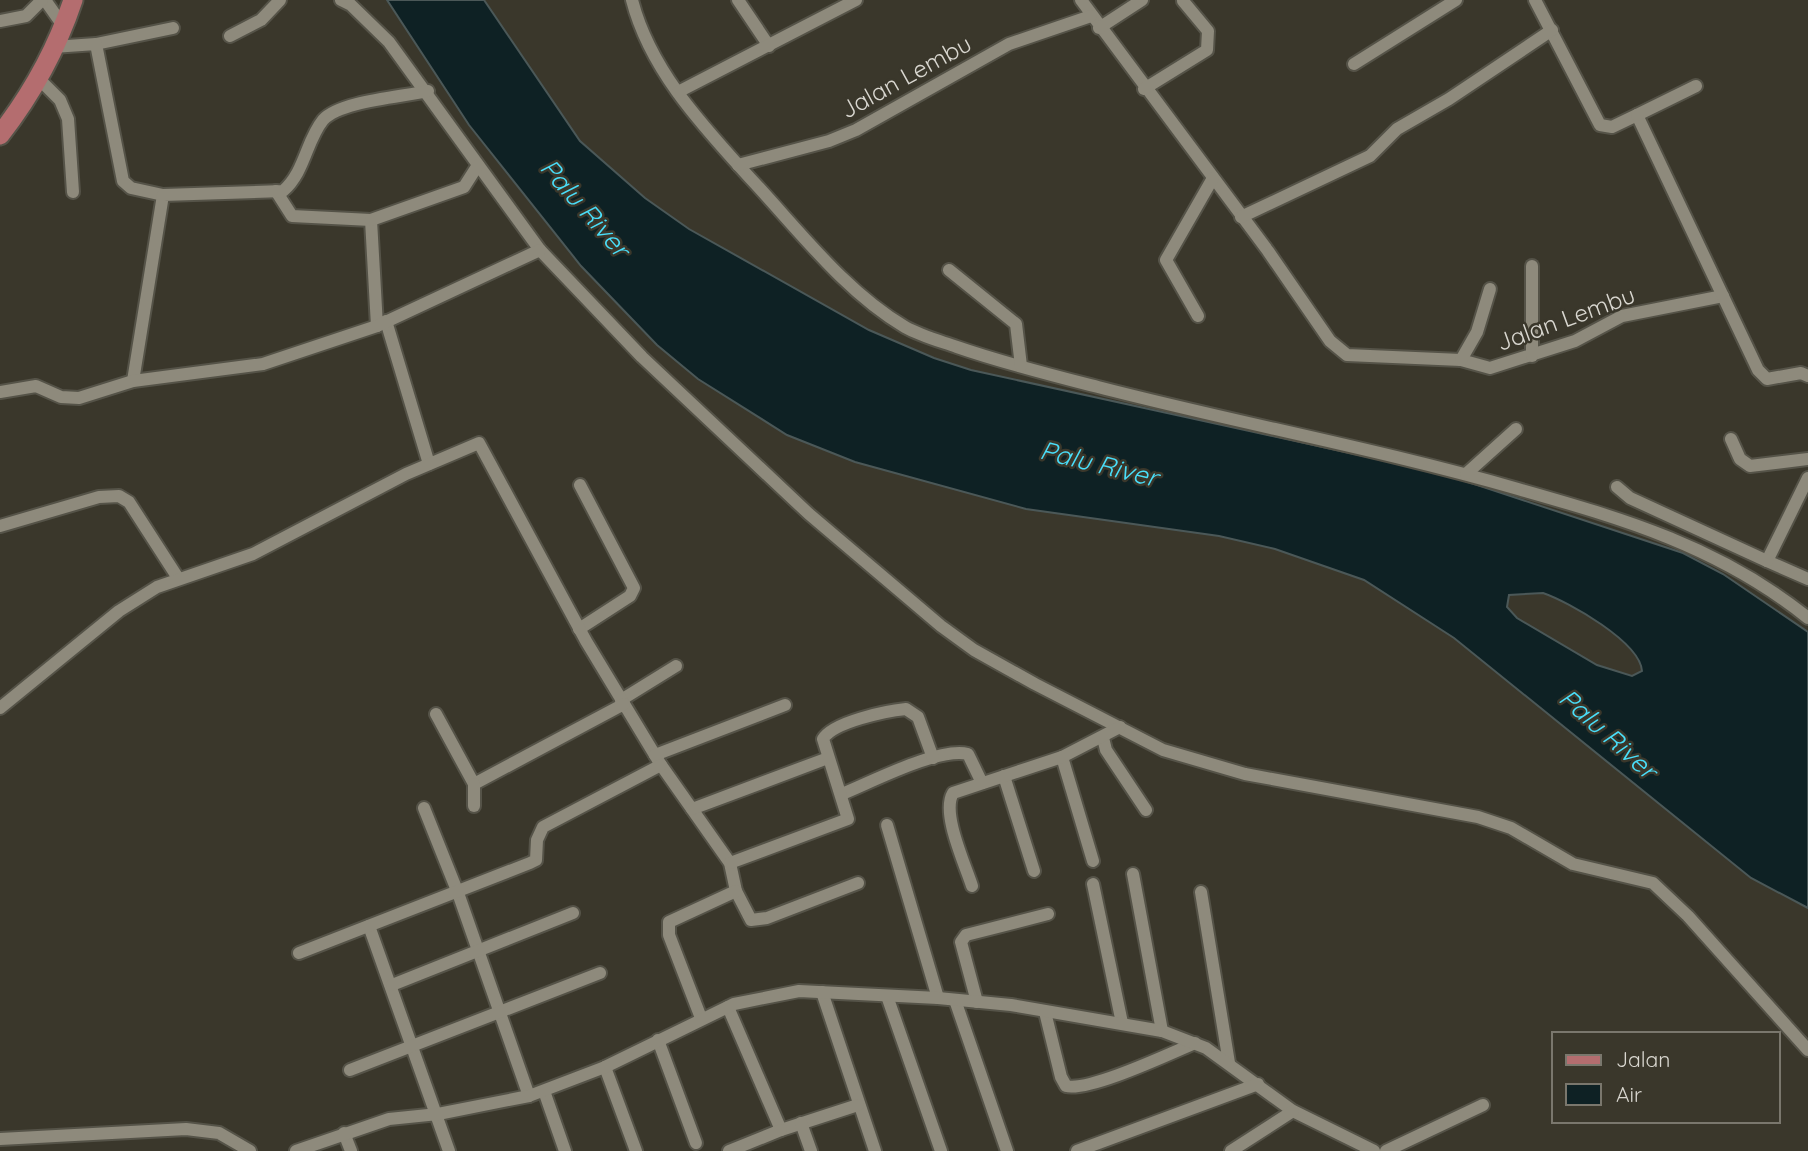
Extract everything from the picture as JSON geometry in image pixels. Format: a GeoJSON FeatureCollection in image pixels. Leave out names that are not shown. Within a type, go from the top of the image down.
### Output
{"type":"FeatureCollection","features":[{"type":"Feature","properties":{"kind":"main road"},"geometry":{"type":"LineString","coordinates":[[0,135],[38,78],[64,27],[73,0]]}},
{"type":"Feature","properties":{"kind":"street"},"geometry":{"type":"LineString","coordinates":[[0,21],[26,16],[43,0],[64,27]]}},
{"type":"Feature","properties":{"kind":"street"},"geometry":{"type":"LineString","coordinates":[[230,36],[261,20],[280,0]]}},
{"type":"Feature","properties":{"kind":"street"},"geometry":{"type":"LineString","coordinates":[[632,0],[640,28],[654,59],[738,165],[822,256],[879,310],[909,330],[1021,366],[1193,411],[1466,474],[1677,540],[1712,554],[1777,593],[1808,618]]}},
{"type":"Feature","properties":{"kind":"street"},"geometry":{"type":"LineString","coordinates":[[738,0],[769,46]]}},
{"type":"Feature","properties":{"kind":"street"},"geometry":{"type":"LineString","coordinates":[[678,92],[856,0]]}},
{"type":"Feature","properties":{"kind":"street","name":"Jalan Lembu"},"geometry":{"type":"LineString","coordinates":[[1081,0],[1337,349],[1347,355],[1461,360],[1490,368],[1592,334],[1622,316],[1723,296]]}},
{"type":"Feature","properties":{"kind":"street"},"geometry":{"type":"LineString","coordinates":[[1099,28],[1142,0]]}},
{"type":"Feature","properties":{"kind":"street"},"geometry":{"type":"LineString","coordinates":[[1354,64],[1457,0]]}},
{"type":"Feature","properties":{"kind":"street"},"geometry":{"type":"LineString","coordinates":[[1535,0],[1600,125],[1612,127],[1696,86]]}},
{"type":"Feature","properties":{"kind":"street"},"geometry":{"type":"LineString","coordinates":[[345,1],[384,36],[428,91],[540,250],[642,357],[886,582],[974,650],[1163,750],[1214,766],[1478,817],[1511,828],[1573,863],[1653,883],[1688,916],[1808,1050]]}},
{"type":"Feature","properties":{"kind":"street"},"geometry":{"type":"LineString","coordinates":[[1144,89],[1207,50],[1208,30],[1183,1]]}},
{"type":"Feature","properties":{"kind":"street","name":"Jalan Lembu"},"geometry":{"type":"LineString","coordinates":[[738,165],[829,141],[856,130],[1009,44],[1091,16]]}},
{"type":"Feature","properties":{"kind":"street"},"geometry":{"type":"LineString","coordinates":[[53,47],[96,44],[173,28]]}},
{"type":"Feature","properties":{"kind":"street"},"geometry":{"type":"LineString","coordinates":[[1241,217],[1370,156],[1397,129],[1450,99],[1552,30]]}},
{"type":"Feature","properties":{"kind":"street"},"geometry":{"type":"LineString","coordinates":[[96,44],[124,181],[131,188],[163,195],[283,191],[291,184],[328,116],[360,105],[428,91]]}},
{"type":"Feature","properties":{"kind":"street"},"geometry":{"type":"LineString","coordinates":[[38,78],[60,100],[68,119],[73,192]]}},
{"type":"Feature","properties":{"kind":"street"},"geometry":{"type":"LineString","coordinates":[[1637,115],[1763,375],[1776,379],[1801,373],[1808,376]]}},
{"type":"Feature","properties":{"kind":"street"},"geometry":{"type":"LineString","coordinates":[[276,191],[292,216],[371,220],[464,187],[478,165]]}},
{"type":"Feature","properties":{"kind":"street"},"geometry":{"type":"LineString","coordinates":[[1198,316],[1166,260],[1213,177]]}},
{"type":"Feature","properties":{"kind":"street"},"geometry":{"type":"LineString","coordinates":[[133,381],[163,195]]}},
{"type":"Feature","properties":{"kind":"street"},"geometry":{"type":"LineString","coordinates":[[371,220],[382,323],[429,464]]}},
{"type":"Feature","properties":{"kind":"street"},"geometry":{"type":"LineString","coordinates":[[0,392],[36,386],[61,397],[79,398],[133,381],[263,364],[382,323],[540,250]]}},
{"type":"Feature","properties":{"kind":"street"},"geometry":{"type":"LineString","coordinates":[[1532,266],[1532,356]]}},
{"type":"Feature","properties":{"kind":"street"},"geometry":{"type":"LineString","coordinates":[[949,270],[1016,324],[1021,366]]}},
{"type":"Feature","properties":{"kind":"street"},"geometry":{"type":"LineString","coordinates":[[1461,360],[1477,332],[1490,289]]}},
{"type":"Feature","properties":{"kind":"street"},"geometry":{"type":"LineString","coordinates":[[1466,474],[1516,429]]}},
{"type":"Feature","properties":{"kind":"street"},"geometry":{"type":"LineString","coordinates":[[1731,439],[1740,459],[1750,466],[1808,460]]}},
{"type":"Feature","properties":{"kind":"street"},"geometry":{"type":"LineString","coordinates":[[0,708],[119,611],[178,578],[222,567],[253,554],[429,464],[479,443],[579,629],[658,760],[730,863],[736,891],[748,918],[756,921],[858,883]]}},
{"type":"Feature","properties":{"kind":"street"},"geometry":{"type":"LineString","coordinates":[[1767,561],[1808,478]]}},
{"type":"Feature","properties":{"kind":"street"},"geometry":{"type":"LineString","coordinates":[[579,629],[630,596],[634,588],[580,485]]}},
{"type":"Feature","properties":{"kind":"street"},"geometry":{"type":"LineString","coordinates":[[1617,487],[1630,498],[1808,579]]}},
{"type":"Feature","properties":{"kind":"street"},"geometry":{"type":"LineString","coordinates":[[0,526],[99,498],[119,496],[129,502],[178,578]]}},
{"type":"Feature","properties":{"kind":"street"},"geometry":{"type":"LineString","coordinates":[[474,784],[623,702],[676,666]]}},
{"type":"Feature","properties":{"kind":"street"},"geometry":{"type":"LineString","coordinates":[[299,953],[458,893],[536,860],[537,840],[543,827],[658,760],[785,705]]}},
{"type":"Feature","properties":{"kind":"street"},"geometry":{"type":"LineString","coordinates":[[730,863],[848,819],[823,739],[829,732],[869,717],[906,709],[918,717],[933,758]]}},
{"type":"Feature","properties":{"kind":"street"},"geometry":{"type":"LineString","coordinates":[[436,714],[474,784],[474,806]]}},
{"type":"Feature","properties":{"kind":"street"},"geometry":{"type":"LineString","coordinates":[[972,886],[949,807],[953,793],[1062,757],[1120,727]]}},
{"type":"Feature","properties":{"kind":"street"},"geometry":{"type":"LineString","coordinates":[[1103,738],[1106,750],[1146,810]]}},
{"type":"Feature","properties":{"kind":"street"},"geometry":{"type":"LineString","coordinates":[[842,794],[933,758],[954,753],[968,754],[982,783]]}},
{"type":"Feature","properties":{"kind":"street"},"geometry":{"type":"LineString","coordinates":[[1062,757],[1093,860]]}},
{"type":"Feature","properties":{"kind":"street"},"geometry":{"type":"LineString","coordinates":[[692,809],[828,758]]}},
{"type":"Feature","properties":{"kind":"street"},"geometry":{"type":"LineString","coordinates":[[1004,776],[1034,871]]}},
{"type":"Feature","properties":{"kind":"street"},"geometry":{"type":"LineString","coordinates":[[424,808],[458,893],[529,1096]]}},
{"type":"Feature","properties":{"kind":"street"},"geometry":{"type":"LineString","coordinates":[[887,825],[938,998]]}},
{"type":"Feature","properties":{"kind":"street"},"geometry":{"type":"LineString","coordinates":[[1133,874],[1163,1031]]}},
{"type":"Feature","properties":{"kind":"street"},"geometry":{"type":"LineString","coordinates":[[1093,884],[1122,1023]]}},
{"type":"Feature","properties":{"kind":"street"},"geometry":{"type":"LineString","coordinates":[[701,1018],[669,934],[669,922],[736,891]]}},
{"type":"Feature","properties":{"kind":"street"},"geometry":{"type":"LineString","coordinates":[[1201,892],[1229,1063]]}},
{"type":"Feature","properties":{"kind":"street"},"geometry":{"type":"LineString","coordinates":[[392,985],[573,913]]}},
{"type":"Feature","properties":{"kind":"street"},"geometry":{"type":"LineString","coordinates":[[977,1002],[961,942],[966,935],[1048,914]]}},
{"type":"Feature","properties":{"kind":"street"},"geometry":{"type":"LineString","coordinates":[[369,926],[449,1151]]}},
{"type":"Feature","properties":{"kind":"street"},"geometry":{"type":"LineString","coordinates":[[350,1070],[600,974]]}},
{"type":"Feature","properties":{"kind":"street"},"geometry":{"type":"LineString","coordinates":[[296,1151],[389,1119],[438,1114],[529,1096],[605,1067],[728,1007],[784,992],[822,992],[977,1002],[1163,1031],[1195,1042],[1229,1063],[1293,1111],[1374,1151]]}},
{"type":"Feature","properties":{"kind":"street"},"geometry":{"type":"LineString","coordinates":[[822,992],[875,1151]]}},
{"type":"Feature","properties":{"kind":"street"},"geometry":{"type":"LineString","coordinates":[[887,996],[941,1151]]}},
{"type":"Feature","properties":{"kind":"street"},"geometry":{"type":"LineString","coordinates":[[955,1000],[1007,1151]]}},
{"type":"Feature","properties":{"kind":"street"},"geometry":{"type":"LineString","coordinates":[[728,1007],[781,1130]]}},
{"type":"Feature","properties":{"kind":"street"},"geometry":{"type":"LineString","coordinates":[[1045,1012],[1060,1077],[1066,1086],[1072,1087],[1128,1070],[1195,1042]]}},
{"type":"Feature","properties":{"kind":"street"},"geometry":{"type":"LineString","coordinates":[[658,1040],[696,1143]]}},
{"type":"Feature","properties":{"kind":"street"},"geometry":{"type":"LineString","coordinates":[[605,1067],[636,1151]]}},
{"type":"Feature","properties":{"kind":"street"},"geometry":{"type":"LineString","coordinates":[[1077,1151],[1258,1084]]}},
{"type":"Feature","properties":{"kind":"street"},"geometry":{"type":"LineString","coordinates":[[544,1091],[565,1151]]}},
{"type":"Feature","properties":{"kind":"street"},"geometry":{"type":"LineString","coordinates":[[729,1151],[781,1130],[858,1105]]}},
{"type":"Feature","properties":{"kind":"street"},"geometry":{"type":"LineString","coordinates":[[1386,1151],[1483,1105]]}},
{"type":"Feature","properties":{"kind":"street"},"geometry":{"type":"LineString","coordinates":[[1231,1151],[1293,1111]]}},
{"type":"Feature","properties":{"kind":"street"},"geometry":{"type":"LineString","coordinates":[[801,1124],[811,1151]]}},
{"type":"Feature","properties":{"kind":"street"},"geometry":{"type":"LineString","coordinates":[[0,1139],[186,1129],[219,1133],[250,1151]]}},
{"type":"Feature","properties":{"kind":"street"},"geometry":{"type":"LineString","coordinates":[[344,1133],[351,1151]]}},
{"type":"Feature","properties":{"kind":"street"},"geometry":{"type":"LineString","coordinates":[[1345,1151],[1357,1143]]}},
{"type":"Feature","properties":{"kind":"water","name":"Palu River"},"geometry":{"type":"Polygon","coordinates":[[[387,0],[484,0],[580,141],[645,198],[689,229],[869,330],[934,358],[971,370],[1441,473],[1683,553],[1723,574],[1808,632],[1808,908],[1751,878],[1454,638],[1364,580],[1275,549],[1219,536],[1026,509],[855,462],[787,435],[698,379],[657,345],[581,266],[469,125],[387,0]],[[1543,593],[1509,595],[1507,607],[1517,618],[1597,665],[1632,676],[1642,671],[1638,660],[1617,636],[1602,624],[1543,593]]]}}]}
